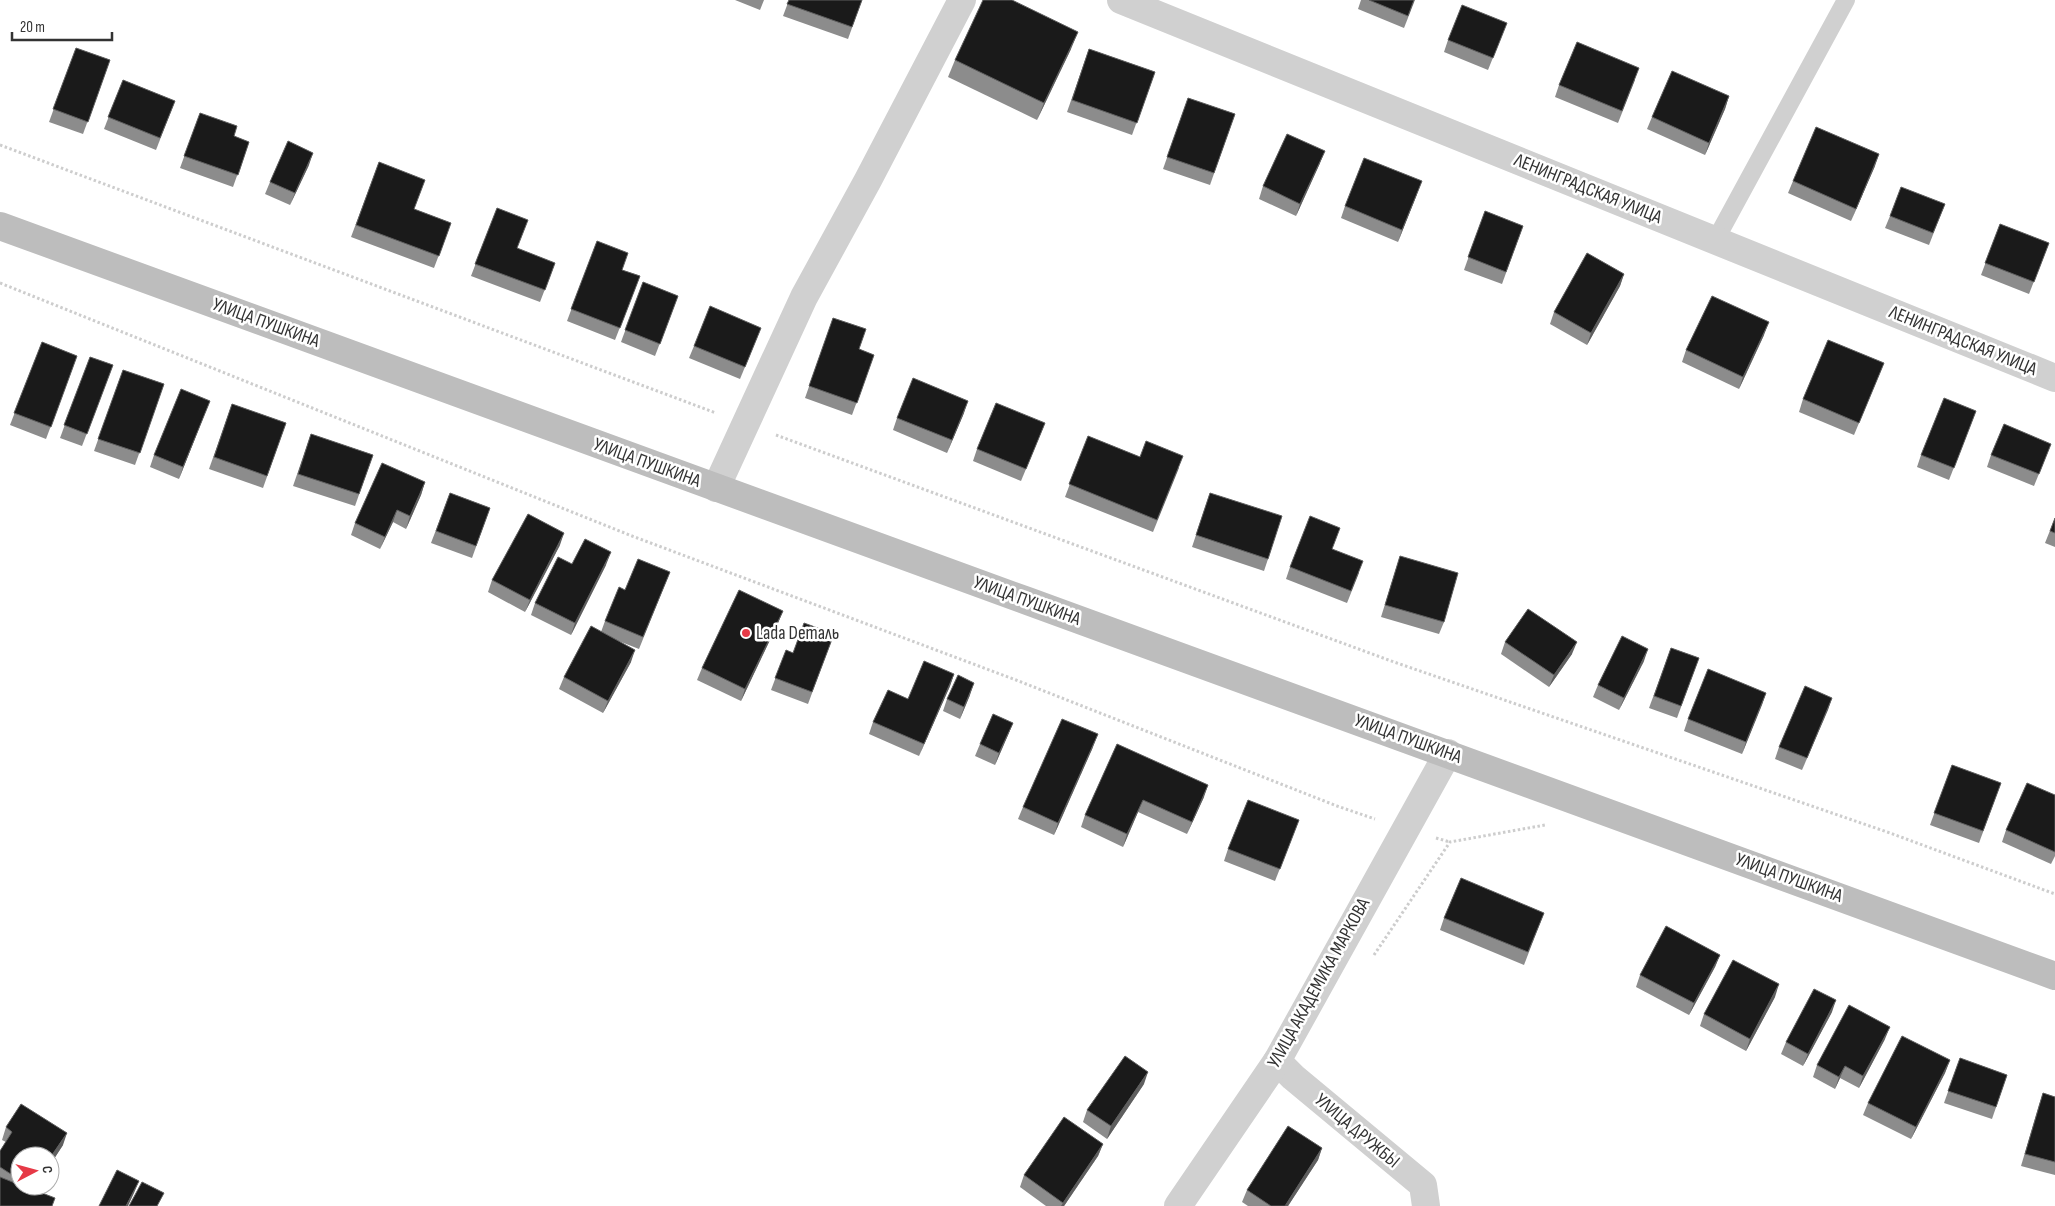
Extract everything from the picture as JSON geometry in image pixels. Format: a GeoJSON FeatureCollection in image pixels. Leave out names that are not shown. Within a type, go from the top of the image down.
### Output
{"type":"FeatureCollection","features":[{"type":"Feature","properties":{"kind":"main road","name":"УЛИЦА ПУШКИНА"},"geometry":{"type":"LineString","coordinates":[[0,226],[2055,976]]}},
{"type":"Feature","properties":{"kind":"street"},"geometry":{"type":"LineString","coordinates":[[716,488],[804,297],[868,180],[962,0]]}},
{"type":"Feature","properties":{"kind":"street","name":"ЛЕНИНГРАДСКАЯ УЛИЦА"},"geometry":{"type":"LineString","coordinates":[[1121,0],[2055,378]]}},
{"type":"Feature","properties":{"kind":"street","name":"УЛИЦА АКАДЕМИКА МАРКОВА"},"geometry":{"type":"LineString","coordinates":[[1178,1206],[1277,1060],[1448,753]]}},
{"type":"Feature","properties":{"kind":"street","name":"УЛИЦА ДРУЖБЫ"},"geometry":{"type":"LineString","coordinates":[[1277,1060],[1293,1077],[1423,1186],[1426,1206]]}},
{"type":"Feature","properties":{"kind":"lane"},"geometry":{"type":"LineString","coordinates":[[1715,241],[1846,0]]}},
{"type":"Feature","properties":{"kind":"path"},"geometry":{"type":"LineString","coordinates":[[0,145],[746,424],[1394,662],[1890,833],[2055,894]]}},
{"type":"Feature","properties":{"kind":"path"},"geometry":{"type":"LineString","coordinates":[[0,283],[632,536],[1016,680],[1337,806],[1450,842],[1545,825]]}},
{"type":"Feature","properties":{"kind":"path"},"geometry":{"type":"LineString","coordinates":[[1374,956],[1450,842]]}},
{"type":"Feature","properties":{"kind":"building"},"geometry":{"type":"Polygon","coordinates":[[[789,0],[862,0],[852,27],[787,4],[789,0]]]}},
{"type":"Feature","properties":{"kind":"building"},"geometry":{"type":"Polygon","coordinates":[[[983,0],[1012,0],[1078,32],[1044,103],[955,60],[983,0]]]}},
{"type":"Feature","properties":{"kind":"building"},"geometry":{"type":"Polygon","coordinates":[[[1369,0],[1414,0],[1408,16],[1369,0]]]}},
{"type":"Feature","properties":{"kind":"building"},"geometry":{"type":"Polygon","coordinates":[[[1462,5],[1507,23],[1493,58],[1448,40],[1462,5]]]}},
{"type":"Feature","properties":{"kind":"building"},"geometry":{"type":"Polygon","coordinates":[[[1577,42],[1639,68],[1622,111],[1559,85],[1577,42]]]}},
{"type":"Feature","properties":{"kind":"building"},"geometry":{"type":"Polygon","coordinates":[[[76,48],[110,60],[88,122],[53,109],[76,48]]]}},
{"type":"Feature","properties":{"kind":"building"},"geometry":{"type":"Polygon","coordinates":[[[1089,49],[1155,72],[1137,123],[1072,100],[1089,49]]]}},
{"type":"Feature","properties":{"kind":"building"},"geometry":{"type":"Polygon","coordinates":[[[1672,71],[1729,96],[1709,143],[1652,117],[1672,71]]]}},
{"type":"Feature","properties":{"kind":"building"},"geometry":{"type":"Polygon","coordinates":[[[123,80],[175,101],[160,138],[108,117],[123,80]]]}},
{"type":"Feature","properties":{"kind":"building"},"geometry":{"type":"Polygon","coordinates":[[[1188,98],[1235,114],[1214,173],[1167,157],[1188,98]]]}},
{"type":"Feature","properties":{"kind":"building"},"geometry":{"type":"Polygon","coordinates":[[[200,113],[237,126],[234,136],[249,142],[238,175],[184,156],[200,113]]]}},
{"type":"Feature","properties":{"kind":"building"},"geometry":{"type":"Polygon","coordinates":[[[1816,127],[1879,154],[1856,209],[1793,181],[1816,127]]]}},
{"type":"Feature","properties":{"kind":"building"},"geometry":{"type":"Polygon","coordinates":[[[1287,134],[1325,151],[1300,204],[1263,186],[1287,134]]]}},
{"type":"Feature","properties":{"kind":"building"},"geometry":{"type":"Polygon","coordinates":[[[288,141],[313,153],[295,193],[270,182],[288,141]]]}},
{"type":"Feature","properties":{"kind":"building"},"geometry":{"type":"Polygon","coordinates":[[[1364,158],[1422,181],[1402,230],[1345,206],[1364,158]]]}},
{"type":"Feature","properties":{"kind":"building"},"geometry":{"type":"Polygon","coordinates":[[[379,162],[425,180],[414,209],[451,223],[439,256],[356,225],[379,162]]]}},
{"type":"Feature","properties":{"kind":"building"},"geometry":{"type":"Polygon","coordinates":[[[1901,187],[1945,204],[1933,233],[1890,216],[1901,187]]]}},
{"type":"Feature","properties":{"kind":"building"},"geometry":{"type":"Polygon","coordinates":[[[497,208],[528,220],[517,248],[555,263],[545,290],[475,264],[497,208]]]}},
{"type":"Feature","properties":{"kind":"building"},"geometry":{"type":"Polygon","coordinates":[[[1485,211],[1523,226],[1506,272],[1468,257],[1485,211]]]}},
{"type":"Feature","properties":{"kind":"building"},"geometry":{"type":"Polygon","coordinates":[[[2000,224],[2049,243],[2034,282],[1985,263],[2000,224]]]}},
{"type":"Feature","properties":{"kind":"building"},"geometry":{"type":"Polygon","coordinates":[[[597,241],[628,253],[622,270],[640,276],[620,328],[571,309],[597,241]]]}},
{"type":"Feature","properties":{"kind":"building"},"geometry":{"type":"Polygon","coordinates":[[[1587,253],[1624,274],[1591,333],[1554,312],[1587,253]]]}},
{"type":"Feature","properties":{"kind":"building"},"geometry":{"type":"Polygon","coordinates":[[[643,282],[678,296],[660,344],[625,330],[643,282]]]}},
{"type":"Feature","properties":{"kind":"building"},"geometry":{"type":"Polygon","coordinates":[[[1712,296],[1769,322],[1743,377],[1686,350],[1712,296]]]}},
{"type":"Feature","properties":{"kind":"building"},"geometry":{"type":"Polygon","coordinates":[[[710,306],[761,328],[745,367],[694,346],[710,306]]]}},
{"type":"Feature","properties":{"kind":"building"},"geometry":{"type":"Polygon","coordinates":[[[833,318],[866,329],[859,349],[874,355],[857,403],[809,386],[833,318]]]}},
{"type":"Feature","properties":{"kind":"building"},"geometry":{"type":"Polygon","coordinates":[[[1828,340],[1884,363],[1859,423],[1803,399],[1828,340]]]}},
{"type":"Feature","properties":{"kind":"building"},"geometry":{"type":"Polygon","coordinates":[[[42,342],[77,356],[51,427],[14,413],[42,342]]]}},
{"type":"Feature","properties":{"kind":"building"},"geometry":{"type":"Polygon","coordinates":[[[90,357],[113,365],[87,434],[64,425],[90,357]]]}},
{"type":"Feature","properties":{"kind":"building"},"geometry":{"type":"Polygon","coordinates":[[[123,370],[164,384],[140,453],[98,439],[123,370]]]}},
{"type":"Feature","properties":{"kind":"building"},"geometry":{"type":"Polygon","coordinates":[[[913,378],[968,401],[952,440],[897,418],[913,378]]]}},
{"type":"Feature","properties":{"kind":"building"},"geometry":{"type":"Polygon","coordinates":[[[181,389],[210,401],[183,467],[154,455],[181,389]]]}},
{"type":"Feature","properties":{"kind":"building"},"geometry":{"type":"Polygon","coordinates":[[[1944,398],[1976,411],[1954,468],[1921,455],[1944,398]]]}},
{"type":"Feature","properties":{"kind":"building"},"geometry":{"type":"Polygon","coordinates":[[[996,403],[1045,423],[1026,469],[977,449],[996,403]]]}},
{"type":"Feature","properties":{"kind":"building"},"geometry":{"type":"Polygon","coordinates":[[[232,404],[286,423],[267,476],[214,457],[232,404]]]}},
{"type":"Feature","properties":{"kind":"building"},"geometry":{"type":"Polygon","coordinates":[[[2004,424],[2051,444],[2039,474],[1991,455],[2004,424]]]}},
{"type":"Feature","properties":{"kind":"building"},"geometry":{"type":"Polygon","coordinates":[[[311,434],[373,455],[359,494],[298,474],[311,434]]]}},
{"type":"Feature","properties":{"kind":"building"},"geometry":{"type":"Polygon","coordinates":[[[1088,436],[1140,457],[1146,441],[1183,456],[1157,520],[1069,484],[1088,436]]]}},
{"type":"Feature","properties":{"kind":"building"},"geometry":{"type":"Polygon","coordinates":[[[382,463],[425,482],[410,516],[397,510],[385,537],[355,523],[382,463]]]}},
{"type":"Feature","properties":{"kind":"building"},"geometry":{"type":"Polygon","coordinates":[[[450,493],[490,508],[476,546],[436,531],[450,493]]]}},
{"type":"Feature","properties":{"kind":"building"},"geometry":{"type":"Polygon","coordinates":[[[1210,493],[1282,516],[1268,559],[1196,535],[1210,493]]]}},
{"type":"Feature","properties":{"kind":"building"},"geometry":{"type":"Polygon","coordinates":[[[528,514],[564,533],[530,600],[492,580],[528,514]]]}},
{"type":"Feature","properties":{"kind":"building"},"geometry":{"type":"Polygon","coordinates":[[[1310,516],[1340,528],[1332,549],[1363,561],[1351,591],[1290,567],[1310,516]]]}},
{"type":"Feature","properties":{"kind":"building"},"geometry":{"type":"Polygon","coordinates":[[[2055,518],[2055,533],[2050,531],[2055,518]]]}},
{"type":"Feature","properties":{"kind":"building"},"geometry":{"type":"Polygon","coordinates":[[[585,539],[611,552],[575,623],[535,603],[558,557],[572,564],[585,539]]]}},
{"type":"Feature","properties":{"kind":"building"},"geometry":{"type":"Polygon","coordinates":[[[1400,556],[1458,573],[1444,622],[1385,605],[1400,556]]]}},
{"type":"Feature","properties":{"kind":"building"},"geometry":{"type":"Polygon","coordinates":[[[638,559],[670,572],[643,637],[605,621],[619,587],[625,590],[638,559]]]}},
{"type":"Feature","properties":{"kind":"building"},"geometry":{"type":"Polygon","coordinates":[[[739,590],[783,611],[745,689],[702,668],[739,590]]]}},
{"type":"Feature","properties":{"kind":"building"},"geometry":{"type":"Polygon","coordinates":[[[1528,609],[1577,642],[1554,675],[1505,642],[1528,609]]]}},
{"type":"Feature","properties":{"kind":"building"},"geometry":{"type":"Polygon","coordinates":[[[804,623],[834,634],[812,692],[775,678],[786,650],[793,653],[804,623]]]}},
{"type":"Feature","properties":{"kind":"building"},"geometry":{"type":"Polygon","coordinates":[[[591,626],[635,650],[608,701],[564,677],[591,626]]]}},
{"type":"Feature","properties":{"kind":"building"},"geometry":{"type":"Polygon","coordinates":[[[1622,636],[1648,649],[1624,698],[1598,685],[1622,636]]]}},
{"type":"Feature","properties":{"kind":"building"},"geometry":{"type":"Polygon","coordinates":[[[1671,648],[1699,658],[1681,706],[1654,696],[1671,648]]]}},
{"type":"Feature","properties":{"kind":"building"},"geometry":{"type":"Polygon","coordinates":[[[924,661],[954,674],[924,744],[873,722],[888,690],[908,699],[924,661]]]}},
{"type":"Feature","properties":{"kind":"building"},"geometry":{"type":"Polygon","coordinates":[[[1708,669],[1766,693],[1746,742],[1688,719],[1708,669]]]}},
{"type":"Feature","properties":{"kind":"building"},"geometry":{"type":"Polygon","coordinates":[[[958,675],[974,683],[964,707],[947,699],[958,675]]]}},
{"type":"Feature","properties":{"kind":"building"},"geometry":{"type":"Polygon","coordinates":[[[1805,686],[1832,698],[1807,758],[1779,747],[1805,686]]]}},
{"type":"Feature","properties":{"kind":"building"},"geometry":{"type":"Polygon","coordinates":[[[993,714],[1013,723],[999,753],[980,744],[993,714]]]}},
{"type":"Feature","properties":{"kind":"building"},"geometry":{"type":"Polygon","coordinates":[[[1062,719],[1098,734],[1058,823],[1023,807],[1062,719]]]}},
{"type":"Feature","properties":{"kind":"building"},"geometry":{"type":"Polygon","coordinates":[[[1117,744],[1208,785],[1192,822],[1143,800],[1127,834],[1085,815],[1117,744]]]}},
{"type":"Feature","properties":{"kind":"building"},"geometry":{"type":"Polygon","coordinates":[[[1952,765],[2001,783],[1983,831],[1934,813],[1952,765]]]}},
{"type":"Feature","properties":{"kind":"building"},"geometry":{"type":"Polygon","coordinates":[[[2027,783],[2055,795],[2055,852],[2006,830],[2027,783]]]}},
{"type":"Feature","properties":{"kind":"building"},"geometry":{"type":"Polygon","coordinates":[[[1248,800],[1299,820],[1280,869],[1228,849],[1248,800]]]}},
{"type":"Feature","properties":{"kind":"building"},"geometry":{"type":"Polygon","coordinates":[[[1461,878],[1544,913],[1528,952],[1444,918],[1461,878]]]}},
{"type":"Feature","properties":{"kind":"building"},"geometry":{"type":"Polygon","coordinates":[[[1666,926],[1720,955],[1694,1003],[1640,975],[1666,926]]]}},
{"type":"Feature","properties":{"kind":"building"},"geometry":{"type":"Polygon","coordinates":[[[1733,960],[1779,984],[1750,1039],[1704,1014],[1733,960]]]}},
{"type":"Feature","properties":{"kind":"building"},"geometry":{"type":"Polygon","coordinates":[[[1814,989],[1836,1000],[1808,1054],[1786,1042],[1814,989]]]}},
{"type":"Feature","properties":{"kind":"building"},"geometry":{"type":"Polygon","coordinates":[[[1849,1005],[1890,1027],[1863,1076],[1845,1066],[1839,1077],[1817,1065],[1849,1005]]]}},
{"type":"Feature","properties":{"kind":"building"},"geometry":{"type":"Polygon","coordinates":[[[1902,1036],[1950,1060],[1916,1127],[1868,1103],[1902,1036]]]}},
{"type":"Feature","properties":{"kind":"building"},"geometry":{"type":"Polygon","coordinates":[[[1125,1056],[1148,1072],[1111,1126],[1087,1110],[1125,1056]]]}},
{"type":"Feature","properties":{"kind":"building"},"geometry":{"type":"Polygon","coordinates":[[[1960,1058],[2007,1075],[1996,1107],[1948,1091],[1960,1058]]]}},
{"type":"Feature","properties":{"kind":"building"},"geometry":{"type":"Polygon","coordinates":[[[2043,1093],[2055,1097],[2055,1162],[2025,1154],[2043,1093]]]}},
{"type":"Feature","properties":{"kind":"building"},"geometry":{"type":"Polygon","coordinates":[[[21,1104],[67,1133],[58,1146],[10,1146],[10,1174],[0,1167],[0,1151],[12,1132],[6,1127],[21,1104]]]}},
{"type":"Feature","properties":{"kind":"building"},"geometry":{"type":"Polygon","coordinates":[[[1064,1117],[1103,1144],[1063,1203],[1024,1175],[1064,1117]]]}},
{"type":"Feature","properties":{"kind":"building"},"geometry":{"type":"Polygon","coordinates":[[[1288,1126],[1322,1148],[1285,1206],[1271,1206],[1247,1190],[1288,1126]]]}},
{"type":"Feature","properties":{"kind":"building"},"geometry":{"type":"Polygon","coordinates":[[[117,1170],[139,1181],[126,1206],[99,1206],[117,1170]]]}},
{"type":"Feature","properties":{"kind":"building"},"geometry":{"type":"Polygon","coordinates":[[[0,1177],[10,1181],[10,1196],[50,1196],[55,1198],[52,1206],[0,1206],[0,1177]]]}},
{"type":"Feature","properties":{"kind":"building"},"geometry":{"type":"Polygon","coordinates":[[[142,1182],[164,1193],[157,1206],[129,1206],[142,1182]]]}},
{"type":"Feature","properties":{"kind":"place","name":"Lada Dеталь"},"geometry":{"type":"Point","coordinates":[746,633]}}]}
